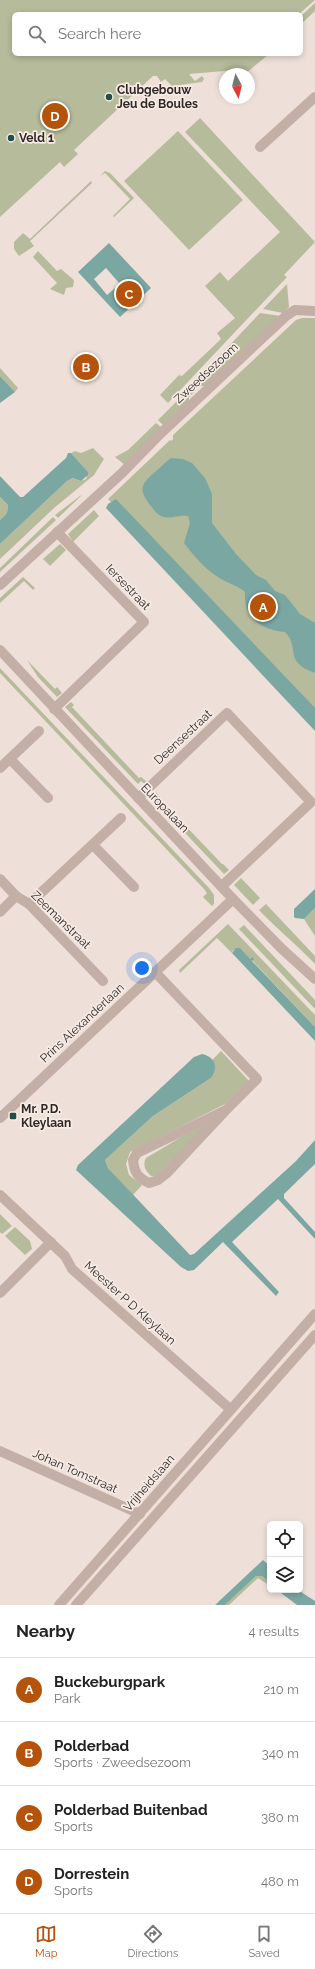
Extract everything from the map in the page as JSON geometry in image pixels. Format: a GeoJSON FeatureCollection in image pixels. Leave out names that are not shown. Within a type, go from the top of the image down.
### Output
{"type":"FeatureCollection","features":[{"type":"Feature","properties":{"kind":"street"},"geometry":{"type":"LineString","coordinates":[[260,147],[315,97]]}},
{"type":"Feature","properties":{"kind":"street","name":"Zweedsezoom"},"geometry":{"type":"LineString","coordinates":[[57,532],[122,473],[160,434],[286,316],[295,310],[315,311]]}},
{"type":"Feature","properties":{"kind":"street"},"geometry":{"type":"LineString","coordinates":[[0,585],[57,532]]}},
{"type":"Feature","properties":{"kind":"street","name":"Iersestraat"},"geometry":{"type":"LineString","coordinates":[[54,709],[144,622],[57,532]]}},
{"type":"Feature","properties":{"kind":"street","name":"Europalaan"},"geometry":{"type":"LineString","coordinates":[[0,650],[233,899],[281,948],[315,979]]}},
{"type":"Feature","properties":{"kind":"street","name":"Deensestraat"},"geometry":{"type":"LineString","coordinates":[[138,798],[227,713],[313,804],[222,886]]}},
{"type":"Feature","properties":{"kind":"street"},"geometry":{"type":"LineString","coordinates":[[0,768],[39,731]]}},
{"type":"Feature","properties":{"kind":"street"},"geometry":{"type":"LineString","coordinates":[[10,759],[48,798]]}},
{"type":"Feature","properties":{"kind":"street"},"geometry":{"type":"LineString","coordinates":[[29,904],[121,818]]}},
{"type":"Feature","properties":{"kind":"street"},"geometry":{"type":"LineString","coordinates":[[93,845],[134,887]]}},
{"type":"Feature","properties":{"kind":"street","name":"Zeemanstraat"},"geometry":{"type":"LineString","coordinates":[[0,879],[16,896],[29,904],[103,981]]}},
{"type":"Feature","properties":{"kind":"street"},"geometry":{"type":"LineString","coordinates":[[0,912],[16,896]]}},
{"type":"Feature","properties":{"kind":"street","name":"Prins Alexanderlaan"},"geometry":{"type":"LineString","coordinates":[[0,1118],[233,899]]}},
{"type":"Feature","properties":{"kind":"street"},"geometry":{"type":"LineString","coordinates":[[155,972],[257,1079],[167,1173],[158,1180],[149,1183],[142,1180],[136,1174],[133,1160],[137,1153],[226,1110]]}},
{"type":"Feature","properties":{"kind":"street","name":"Meester P D Kleylaan"},"geometry":{"type":"LineString","coordinates":[[0,1195],[66,1256],[72,1268],[230,1409]]}},
{"type":"Feature","properties":{"kind":"street"},"geometry":{"type":"LineString","coordinates":[[0,1293],[51,1242]]}},
{"type":"Feature","properties":{"kind":"street","name":"Vrijheidslaan"},"geometry":{"type":"LineString","coordinates":[[59,1605],[315,1314]]}},
{"type":"Feature","properties":{"kind":"street"},"geometry":{"type":"LineString","coordinates":[[76,1605],[315,1335]]}},
{"type":"Feature","properties":{"kind":"street"},"geometry":{"type":"LineString","coordinates":[[258,1379],[269,1388]]}},
{"type":"Feature","properties":{"kind":"street","name":"Johan Tomstraat"},"geometry":{"type":"LineString","coordinates":[[0,1451],[140,1514]]}},
{"type":"Feature","properties":{"kind":"green space"},"geometry":{"type":"Polygon","coordinates":[[[0,0],[315,0],[301,12],[12,12],[12,56],[267,56],[252,68],[219,68],[219,71],[189,74],[195,81],[202,76],[204,79],[202,82],[172,86],[165,79],[161,82],[157,76],[153,76],[74,150],[78,154],[64,167],[60,162],[0,217],[0,0]]]}},
{"type":"Feature","properties":{"kind":"green space"},"geometry":{"type":"Polygon","coordinates":[[[315,3],[315,11],[303,22],[303,14],[315,3]]]}},
{"type":"Feature","properties":{"kind":"green space"},"geometry":{"type":"Polygon","coordinates":[[[200,118],[315,242],[284,275],[287,277],[168,403],[160,395],[179,375],[182,376],[221,339],[217,333],[235,318],[205,286],[220,272],[228,281],[280,232],[185,132],[200,118]]]}},
{"type":"Feature","properties":{"kind":"green space"},"geometry":{"type":"Polygon","coordinates":[[[178,131],[243,200],[189,250],[124,181],[178,131]]]}},
{"type":"Feature","properties":{"kind":"green space"},"geometry":{"type":"Polygon","coordinates":[[[105,171],[110,173],[134,198],[114,217],[113,216],[130,199],[105,173],[100,176],[105,171]]]}},
{"type":"Feature","properties":{"kind":"green space"},"geometry":{"type":"Polygon","coordinates":[[[91,181],[92,183],[30,241],[34,246],[19,256],[14,249],[14,242],[23,233],[30,239],[91,181]]]}},
{"type":"Feature","properties":{"kind":"green space"},"geometry":{"type":"Polygon","coordinates":[[[38,251],[57,271],[61,269],[74,280],[73,287],[66,288],[64,295],[50,289],[57,283],[33,257],[38,251]]]}},
{"type":"Feature","properties":{"kind":"green space"},"geometry":{"type":"Polygon","coordinates":[[[287,284],[289,307],[283,313],[263,309],[287,284]]]}},
{"type":"Feature","properties":{"kind":"green space"},"geometry":{"type":"Polygon","coordinates":[[[260,313],[281,316],[207,386],[201,386],[198,388],[194,383],[260,313]]]}},
{"type":"Feature","properties":{"kind":"green space"},"geometry":{"type":"Polygon","coordinates":[[[302,318],[315,318],[315,714],[108,499],[170,440],[171,441],[173,439],[173,435],[296,320],[302,318]]]}},
{"type":"Feature","properties":{"kind":"green space"},"geometry":{"type":"Polygon","coordinates":[[[0,368],[18,388],[15,392],[0,376],[0,368]]]}},
{"type":"Feature","properties":{"kind":"green space"},"geometry":{"type":"Polygon","coordinates":[[[192,386],[196,390],[189,397],[189,402],[164,426],[158,420],[192,386]]]}},
{"type":"Feature","properties":{"kind":"green space"},"geometry":{"type":"Polygon","coordinates":[[[156,423],[162,428],[125,465],[115,457],[128,450],[156,423]]]}},
{"type":"Feature","properties":{"kind":"green space"},"geometry":{"type":"Polygon","coordinates":[[[93,448],[104,459],[94,475],[54,508],[0,559],[0,544],[67,481],[71,478],[81,481],[86,479],[88,472],[71,453],[75,451],[81,453],[93,448]]]}},
{"type":"Feature","properties":{"kind":"green space"},"geometry":{"type":"Polygon","coordinates":[[[82,495],[58,518],[55,515],[80,496],[82,495]]]}},
{"type":"Feature","properties":{"kind":"green space"},"geometry":{"type":"Polygon","coordinates":[[[0,497],[8,505],[7,513],[0,520],[0,497]]]}},
{"type":"Feature","properties":{"kind":"green space"},"geometry":{"type":"Polygon","coordinates":[[[94,510],[99,516],[73,542],[68,534],[94,510]]]}},
{"type":"Feature","properties":{"kind":"green space"},"geometry":{"type":"Polygon","coordinates":[[[53,517],[56,520],[0,572],[0,568],[53,517]]]}},
{"type":"Feature","properties":{"kind":"green space"},"geometry":{"type":"Polygon","coordinates":[[[60,544],[66,550],[50,566],[43,559],[60,544]]]}},
{"type":"Feature","properties":{"kind":"green space"},"geometry":{"type":"Polygon","coordinates":[[[23,577],[35,588],[33,590],[24,581],[0,603],[0,598],[23,577]]]}},
{"type":"Feature","properties":{"kind":"green space"},"geometry":{"type":"Polygon","coordinates":[[[27,660],[55,689],[57,687],[62,693],[57,697],[38,677],[27,660]]]}},
{"type":"Feature","properties":{"kind":"green space"},"geometry":{"type":"Polygon","coordinates":[[[0,668],[209,888],[214,895],[214,904],[212,906],[203,897],[207,893],[204,889],[0,673],[0,668]]]}},
{"type":"Feature","properties":{"kind":"green space"},"geometry":{"type":"Polygon","coordinates":[[[71,702],[74,705],[72,707],[139,778],[141,777],[147,782],[145,784],[141,781],[138,784],[65,707],[71,702]]]}},
{"type":"Feature","properties":{"kind":"green space"},"geometry":{"type":"Polygon","coordinates":[[[156,792],[160,797],[159,798],[229,870],[224,874],[151,797],[156,792]]]}},
{"type":"Feature","properties":{"kind":"green space"},"geometry":{"type":"Polygon","coordinates":[[[241,878],[260,898],[253,905],[234,885],[241,878]]]}},
{"type":"Feature","properties":{"kind":"green space"},"geometry":{"type":"Polygon","coordinates":[[[266,904],[315,956],[315,964],[259,910],[266,904]]]}},
{"type":"Feature","properties":{"kind":"green space"},"geometry":{"type":"Polygon","coordinates":[[[315,908],[315,936],[304,919],[315,908]]]}},
{"type":"Feature","properties":{"kind":"green space"},"geometry":{"type":"Polygon","coordinates":[[[228,924],[315,1015],[315,1027],[252,960],[252,957],[250,959],[233,950],[232,953],[217,938],[180,973],[179,970],[228,924]]]}},
{"type":"Feature","properties":{"kind":"green space"},"geometry":{"type":"Polygon","coordinates":[[[244,925],[315,1000],[315,1009],[239,929],[244,925]]]}},
{"type":"Feature","properties":{"kind":"green space"},"geometry":{"type":"Polygon","coordinates":[[[221,1051],[249,1081],[225,1104],[130,1152],[126,1164],[129,1175],[142,1185],[133,1195],[108,1168],[105,1160],[153,1116],[211,1078],[212,1060],[221,1051]]]}},
{"type":"Feature","properties":{"kind":"green space"},"geometry":{"type":"Polygon","coordinates":[[[214,1121],[157,1176],[151,1176],[145,1168],[146,1158],[183,1136],[214,1121]]]}},
{"type":"Feature","properties":{"kind":"green space"},"geometry":{"type":"Polygon","coordinates":[[[0,1214],[12,1226],[2,1234],[0,1232],[0,1214]]]}},
{"type":"Feature","properties":{"kind":"green space"},"geometry":{"type":"Polygon","coordinates":[[[15,1227],[30,1241],[32,1249],[25,1255],[5,1236],[15,1227]]]}},
{"type":"Feature","properties":{"kind":"green space"},"geometry":{"type":"Polygon","coordinates":[[[256,1576],[262,1576],[267,1580],[267,1584],[258,1578],[229,1605],[225,1605],[256,1576]]]}},
{"type":"Feature","properties":{"kind":"water"},"geometry":{"type":"Polygon","coordinates":[[[109,243],[151,288],[120,317],[78,272],[109,243]],[[106,268],[94,279],[107,295],[120,284],[106,268]]]}},
{"type":"Feature","properties":{"kind":"water"},"geometry":{"type":"Polygon","coordinates":[[[0,376],[15,392],[0,403],[0,376]]]}},
{"type":"Feature","properties":{"kind":"water"},"geometry":{"type":"Polygon","coordinates":[[[68,453],[71,453],[88,472],[88,475],[81,481],[72,478],[67,481],[0,544],[0,520],[7,513],[8,505],[0,497],[0,476],[20,497],[23,497],[66,458],[68,453]]]}},
{"type":"Feature","properties":{"kind":"water"},"geometry":{"type":"Polygon","coordinates":[[[171,458],[183,459],[192,463],[205,478],[212,494],[212,523],[236,554],[256,575],[266,580],[275,591],[285,595],[300,614],[315,623],[315,673],[299,664],[295,659],[292,643],[285,632],[269,629],[251,616],[245,601],[245,592],[213,574],[191,552],[184,543],[190,523],[188,516],[169,518],[162,516],[155,511],[146,499],[143,491],[144,483],[171,458]]]}},
{"type":"Feature","properties":{"kind":"water"},"geometry":{"type":"Polygon","coordinates":[[[116,499],[315,708],[315,731],[106,508],[108,504],[116,499]]]}},
{"type":"Feature","properties":{"kind":"water"},"geometry":{"type":"Polygon","coordinates":[[[315,889],[315,908],[304,919],[295,918],[294,909],[315,889]]]}},
{"type":"Feature","properties":{"kind":"water"},"geometry":{"type":"Polygon","coordinates":[[[236,948],[240,948],[250,959],[252,957],[254,959],[252,961],[315,1027],[315,1041],[232,953],[236,948]]]}},
{"type":"Feature","properties":{"kind":"water"},"geometry":{"type":"Polygon","coordinates":[[[202,1054],[213,1060],[215,1070],[211,1078],[153,1116],[105,1160],[108,1168],[190,1255],[194,1254],[296,1161],[315,1140],[315,1164],[284,1194],[284,1198],[315,1232],[315,1239],[278,1199],[232,1242],[279,1292],[276,1296],[223,1242],[194,1270],[188,1271],[181,1267],[76,1170],[78,1165],[194,1057],[202,1054]]]}},
{"type":"Feature","properties":{"kind":"water"},"geometry":{"type":"Polygon","coordinates":[[[263,1560],[267,1563],[267,1580],[262,1576],[256,1576],[225,1605],[215,1605],[263,1560]]]}},
{"type":"Feature","properties":{"kind":"water"},"geometry":{"type":"Polygon","coordinates":[[[281,1593],[303,1593],[315,1601],[315,1605],[297,1605],[281,1593]]]}},
{"type":"Feature","properties":{"kind":"place","name":"Clubgebouw Jeu de Boules"},"geometry":{"type":"Point","coordinates":[109,97]}},
{"type":"Feature","properties":{"kind":"place","name":"Dorrestein"},"geometry":{"type":"Point","coordinates":[55,116]}},
{"type":"Feature","properties":{"kind":"place","name":"Veld 1"},"geometry":{"type":"Point","coordinates":[11,138]}},
{"type":"Feature","properties":{"kind":"place","name":"Polderbad Buitenbad"},"geometry":{"type":"Point","coordinates":[129,294]}},
{"type":"Feature","properties":{"kind":"place","name":"Polderbad"},"geometry":{"type":"Point","coordinates":[86,367]}},
{"type":"Feature","properties":{"kind":"place","name":"Buckeburgpark"},"geometry":{"type":"Point","coordinates":[263,607]}},
{"type":"Feature","properties":{"kind":"place","name":"Mr. P.D. Kleylaan"},"geometry":{"type":"Point","coordinates":[13,1116]}}]}
